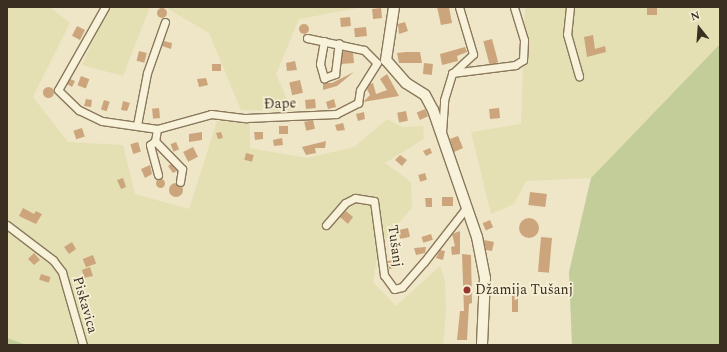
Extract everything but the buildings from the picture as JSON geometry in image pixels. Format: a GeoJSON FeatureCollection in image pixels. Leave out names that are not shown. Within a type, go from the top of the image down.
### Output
{"type":"FeatureCollection","features":[{"type":"Feature","properties":{"kind":"street","name":"Đape"},"geometry":{"type":"LineString","coordinates":[[105,7],[58,90],[88,116],[102,121],[157,129],[211,114],[246,118],[336,114],[358,103],[360,90],[382,61]]}},
{"type":"Feature","properties":{"kind":"street"},"geometry":{"type":"LineString","coordinates":[[382,61],[394,7]]}},
{"type":"Feature","properties":{"kind":"street"},"geometry":{"type":"LineString","coordinates":[[441,138],[444,100],[452,73],[473,54],[459,7]]}},
{"type":"Feature","properties":{"kind":"street"},"geometry":{"type":"LineString","coordinates":[[452,73],[479,72],[515,65],[524,60],[524,40],[514,7]]}},
{"type":"Feature","properties":{"kind":"street"},"geometry":{"type":"LineString","coordinates":[[570,7],[567,34],[579,76]]}},
{"type":"Feature","properties":{"kind":"street"},"geometry":{"type":"LineString","coordinates":[[137,125],[147,73],[165,22]]}},
{"type":"Feature","properties":{"kind":"street"},"geometry":{"type":"LineString","coordinates":[[307,38],[339,43],[364,50],[382,61],[406,83],[425,95],[476,237],[485,278],[482,345]]}},
{"type":"Feature","properties":{"kind":"street"},"geometry":{"type":"LineString","coordinates":[[324,41],[320,64],[324,78],[335,74],[339,43]]}},
{"type":"Feature","properties":{"kind":"street"},"geometry":{"type":"LineString","coordinates":[[157,129],[155,141],[150,146],[158,175]]}},
{"type":"Feature","properties":{"kind":"street"},"geometry":{"type":"LineString","coordinates":[[155,141],[182,169],[180,182]]}},
{"type":"Feature","properties":{"kind":"street","name":"Tušanj"},"geometry":{"type":"LineString","coordinates":[[326,225],[345,203],[354,198],[374,201],[384,275],[394,289],[402,287],[424,262],[466,208]]}},
{"type":"Feature","properties":{"kind":"street","name":"Piskavica"},"geometry":{"type":"LineString","coordinates":[[7,225],[53,260],[62,272],[83,345]]}},
{"type":"Feature","properties":{"kind":"shaded area"},"geometry":{"type":"Polygon","coordinates":[[[7,7],[50,7],[70,23],[33,97],[68,142],[123,145],[135,194],[189,209],[217,121],[250,123],[250,148],[307,158],[354,147],[387,119],[402,127],[423,126],[424,139],[385,163],[411,182],[412,208],[379,246],[373,282],[396,306],[440,266],[445,281],[446,312],[443,345],[27,345],[7,338],[7,7]]]}},
{"type":"Feature","properties":{"kind":"shaded area"},"geometry":{"type":"Polygon","coordinates":[[[108,7],[150,7],[123,76],[82,65],[108,7]]]}},
{"type":"Feature","properties":{"kind":"shaded area"},"geometry":{"type":"Polygon","coordinates":[[[165,7],[363,7],[299,19],[276,74],[292,111],[241,110],[209,33],[165,7]]]}},
{"type":"Feature","properties":{"kind":"shaded area"},"geometry":{"type":"Polygon","coordinates":[[[525,7],[720,7],[720,44],[591,178],[526,181],[514,204],[491,214],[471,132],[521,124],[525,7]]]}},
{"type":"Feature","properties":{"kind":"green space"},"geometry":{"type":"Polygon","coordinates":[[[720,44],[720,345],[572,345],[569,272],[591,178],[720,44]]]}},
{"type":"Feature","properties":{"kind":"green space"},"geometry":{"type":"Polygon","coordinates":[[[7,338],[27,345],[7,345],[7,338]]]}},
{"type":"Feature","properties":{"kind":"place","name":"Džamija Tušanj"},"geometry":{"type":"Point","coordinates":[467,290]}}]}
